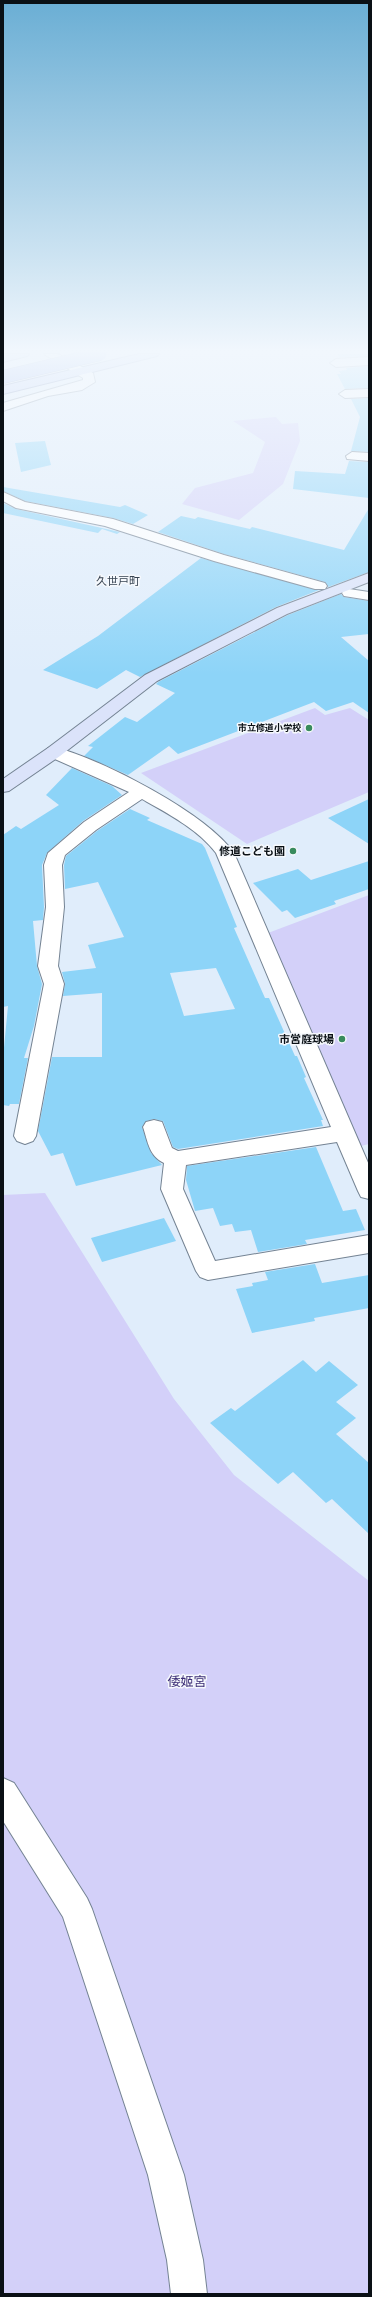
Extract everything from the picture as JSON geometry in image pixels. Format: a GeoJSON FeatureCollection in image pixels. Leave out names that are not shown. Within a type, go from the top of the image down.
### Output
{"type":"FeatureCollection","features":[{"type":"Feature","properties":{"kind":"street"},"geometry":{"type":"LineString","coordinates":[[3,496],[21,505],[108,522],[219,558],[320,586]]}},
{"type":"Feature","properties":{"kind":"street"},"geometry":{"type":"LineString","coordinates":[[3,787],[54,752],[151,678],[282,611],[369,576]]}},
{"type":"Feature","properties":{"kind":"street"},"geometry":{"type":"LineString","coordinates":[[349,593],[369,596]]}},
{"type":"Feature","properties":{"kind":"street"},"geometry":{"type":"LineString","coordinates":[[54,752],[104,771],[142,791],[208,835],[224,853],[369,1191]]}},
{"type":"Feature","properties":{"kind":"street"},"geometry":{"type":"LineString","coordinates":[[25,1136],[54,984],[48,966],[55,907],[53,865],[58,853],[90,826],[142,791]]}},
{"type":"Feature","properties":{"kind":"street"},"geometry":{"type":"LineString","coordinates":[[154,1127],[163,1153],[176,1159],[344,1133]]}},
{"type":"Feature","properties":{"kind":"street"},"geometry":{"type":"LineString","coordinates":[[176,1159],[172,1188],[208,1271],[369,1244]]}},
{"type":"Feature","properties":{"kind":"street"},"geometry":{"type":"LineString","coordinates":[[3,1793],[76,1910],[166,2174],[185,2260],[189,2294]]}},
{"type":"Feature","properties":{"kind":"green space"},"geometry":{"type":"Polygon","coordinates":[[[258,461],[292,461],[283,484],[239,520],[182,504],[195,488],[253,473],[258,461]]]}},
{"type":"Feature","properties":{"kind":"green space","name":"市立修道小学校"},"geometry":{"type":"Polygon","coordinates":[[[315,708],[325,715],[350,708],[369,720],[369,792],[247,844],[141,773],[315,708]]]}},
{"type":"Feature","properties":{"kind":"green space","name":"市営庭球場"},"geometry":{"type":"Polygon","coordinates":[[[369,895],[369,1144],[361,1146],[268,933],[369,895]]]}},
{"type":"Feature","properties":{"kind":"green space","name":"倭姬宮"},"geometry":{"type":"Polygon","coordinates":[[[45,1193],[174,1399],[234,1475],[369,1581],[369,2294],[3,2294],[3,1195],[45,1193]]]}},
{"type":"Feature","properties":{"kind":"building"},"geometry":{"type":"Polygon","coordinates":[[[19,461],[50,461],[51,465],[21,472],[19,461]]]}},
{"type":"Feature","properties":{"kind":"building"},"geometry":{"type":"Polygon","coordinates":[[[349,461],[369,462],[369,498],[293,489],[295,471],[345,474],[349,461]]]}},
{"type":"Feature","properties":{"kind":"building"},"geometry":{"type":"Polygon","coordinates":[[[3,487],[120,507],[125,505],[148,515],[133,524],[113,518],[25,501],[3,491],[3,487]]]}},
{"type":"Feature","properties":{"kind":"building"},"geometry":{"type":"Polygon","coordinates":[[[3,503],[16,509],[120,532],[117,534],[102,529],[98,533],[3,513],[3,503]]]}},
{"type":"Feature","properties":{"kind":"building"},"geometry":{"type":"Polygon","coordinates":[[[369,508],[369,572],[328,587],[325,582],[224,554],[158,532],[181,516],[195,519],[198,517],[250,529],[252,527],[344,550],[369,508]]]}},
{"type":"Feature","properties":{"kind":"building"},"geometry":{"type":"Polygon","coordinates":[[[201,558],[319,590],[276,607],[140,677],[126,670],[97,689],[43,670],[98,636],[201,558]]]}},
{"type":"Feature","properties":{"kind":"building"},"geometry":{"type":"Polygon","coordinates":[[[341,594],[344,597],[369,601],[369,634],[341,637],[369,661],[369,713],[353,702],[326,711],[314,702],[178,754],[169,746],[128,775],[84,756],[93,747],[88,746],[125,717],[137,722],[175,693],[156,684],[158,682],[288,615],[341,594]]]}},
{"type":"Feature","properties":{"kind":"building"},"geometry":{"type":"Polygon","coordinates":[[[72,768],[112,786],[122,795],[83,821],[47,853],[42,865],[44,907],[43,920],[33,921],[37,966],[42,984],[34,1026],[24,1058],[28,1058],[19,1104],[10,1104],[9,1106],[3,1105],[3,1058],[8,1006],[3,1007],[3,835],[16,826],[21,829],[59,805],[46,795],[72,768]]]}},
{"type":"Feature","properties":{"kind":"building"},"geometry":{"type":"Polygon","coordinates":[[[369,799],[369,844],[328,818],[369,799]]]}},
{"type":"Feature","properties":{"kind":"building"},"geometry":{"type":"Polygon","coordinates":[[[130,809],[150,818],[147,820],[202,844],[205,848],[237,927],[234,928],[265,998],[269,998],[295,1056],[297,1056],[306,1077],[304,1078],[323,1120],[321,1120],[323,1126],[178,1149],[173,1147],[163,1121],[154,1119],[146,1121],[142,1127],[151,1153],[162,1165],[76,1186],[63,1153],[51,1156],[38,1131],[52,1057],[102,1057],[102,993],[63,996],[65,984],[62,972],[96,968],[88,945],[124,937],[98,882],[65,889],[64,865],[66,856],[97,831],[130,809]],[[216,968],[170,973],[184,1016],[235,1009],[216,968]]]}},
{"type":"Feature","properties":{"kind":"building"},"geometry":{"type":"Polygon","coordinates":[[[369,861],[369,889],[334,901],[336,904],[295,918],[287,910],[282,912],[253,883],[298,869],[311,880],[369,861]]]}},
{"type":"Feature","properties":{"kind":"building"},"geometry":{"type":"Polygon","coordinates":[[[316,1147],[343,1211],[356,1209],[365,1230],[305,1240],[307,1244],[258,1252],[251,1230],[235,1232],[232,1224],[220,1226],[213,1208],[195,1211],[186,1180],[187,1166],[316,1147]]]}},
{"type":"Feature","properties":{"kind":"building"},"geometry":{"type":"Polygon","coordinates":[[[164,1218],[176,1241],[102,1262],[91,1238],[164,1218]]]}},
{"type":"Feature","properties":{"kind":"building"},"geometry":{"type":"Polygon","coordinates":[[[315,1264],[322,1283],[369,1275],[369,1308],[314,1318],[315,1321],[252,1333],[236,1289],[253,1286],[252,1283],[268,1280],[265,1272],[315,1264]]]}},
{"type":"Feature","properties":{"kind":"building"},"geometry":{"type":"Polygon","coordinates":[[[303,1360],[316,1372],[329,1361],[358,1385],[336,1402],[356,1418],[336,1434],[369,1463],[369,1534],[332,1499],[326,1503],[293,1472],[278,1484],[210,1423],[231,1408],[235,1411],[303,1360]]]}},
{"type":"Feature","properties":{"kind":"place","name":"市立修道小学校"},"geometry":{"type":"Point","coordinates":[309,728]}},
{"type":"Feature","properties":{"kind":"place","name":"修道こども園"},"geometry":{"type":"Point","coordinates":[293,851]}},
{"type":"Feature","properties":{"kind":"place","name":"市営庭球場"},"geometry":{"type":"Point","coordinates":[342,1039]}},
{"type":"Feature","properties":{"kind":"district","name":"久世戸町"},"geometry":{"type":"Point","coordinates":[118,581]}}]}
